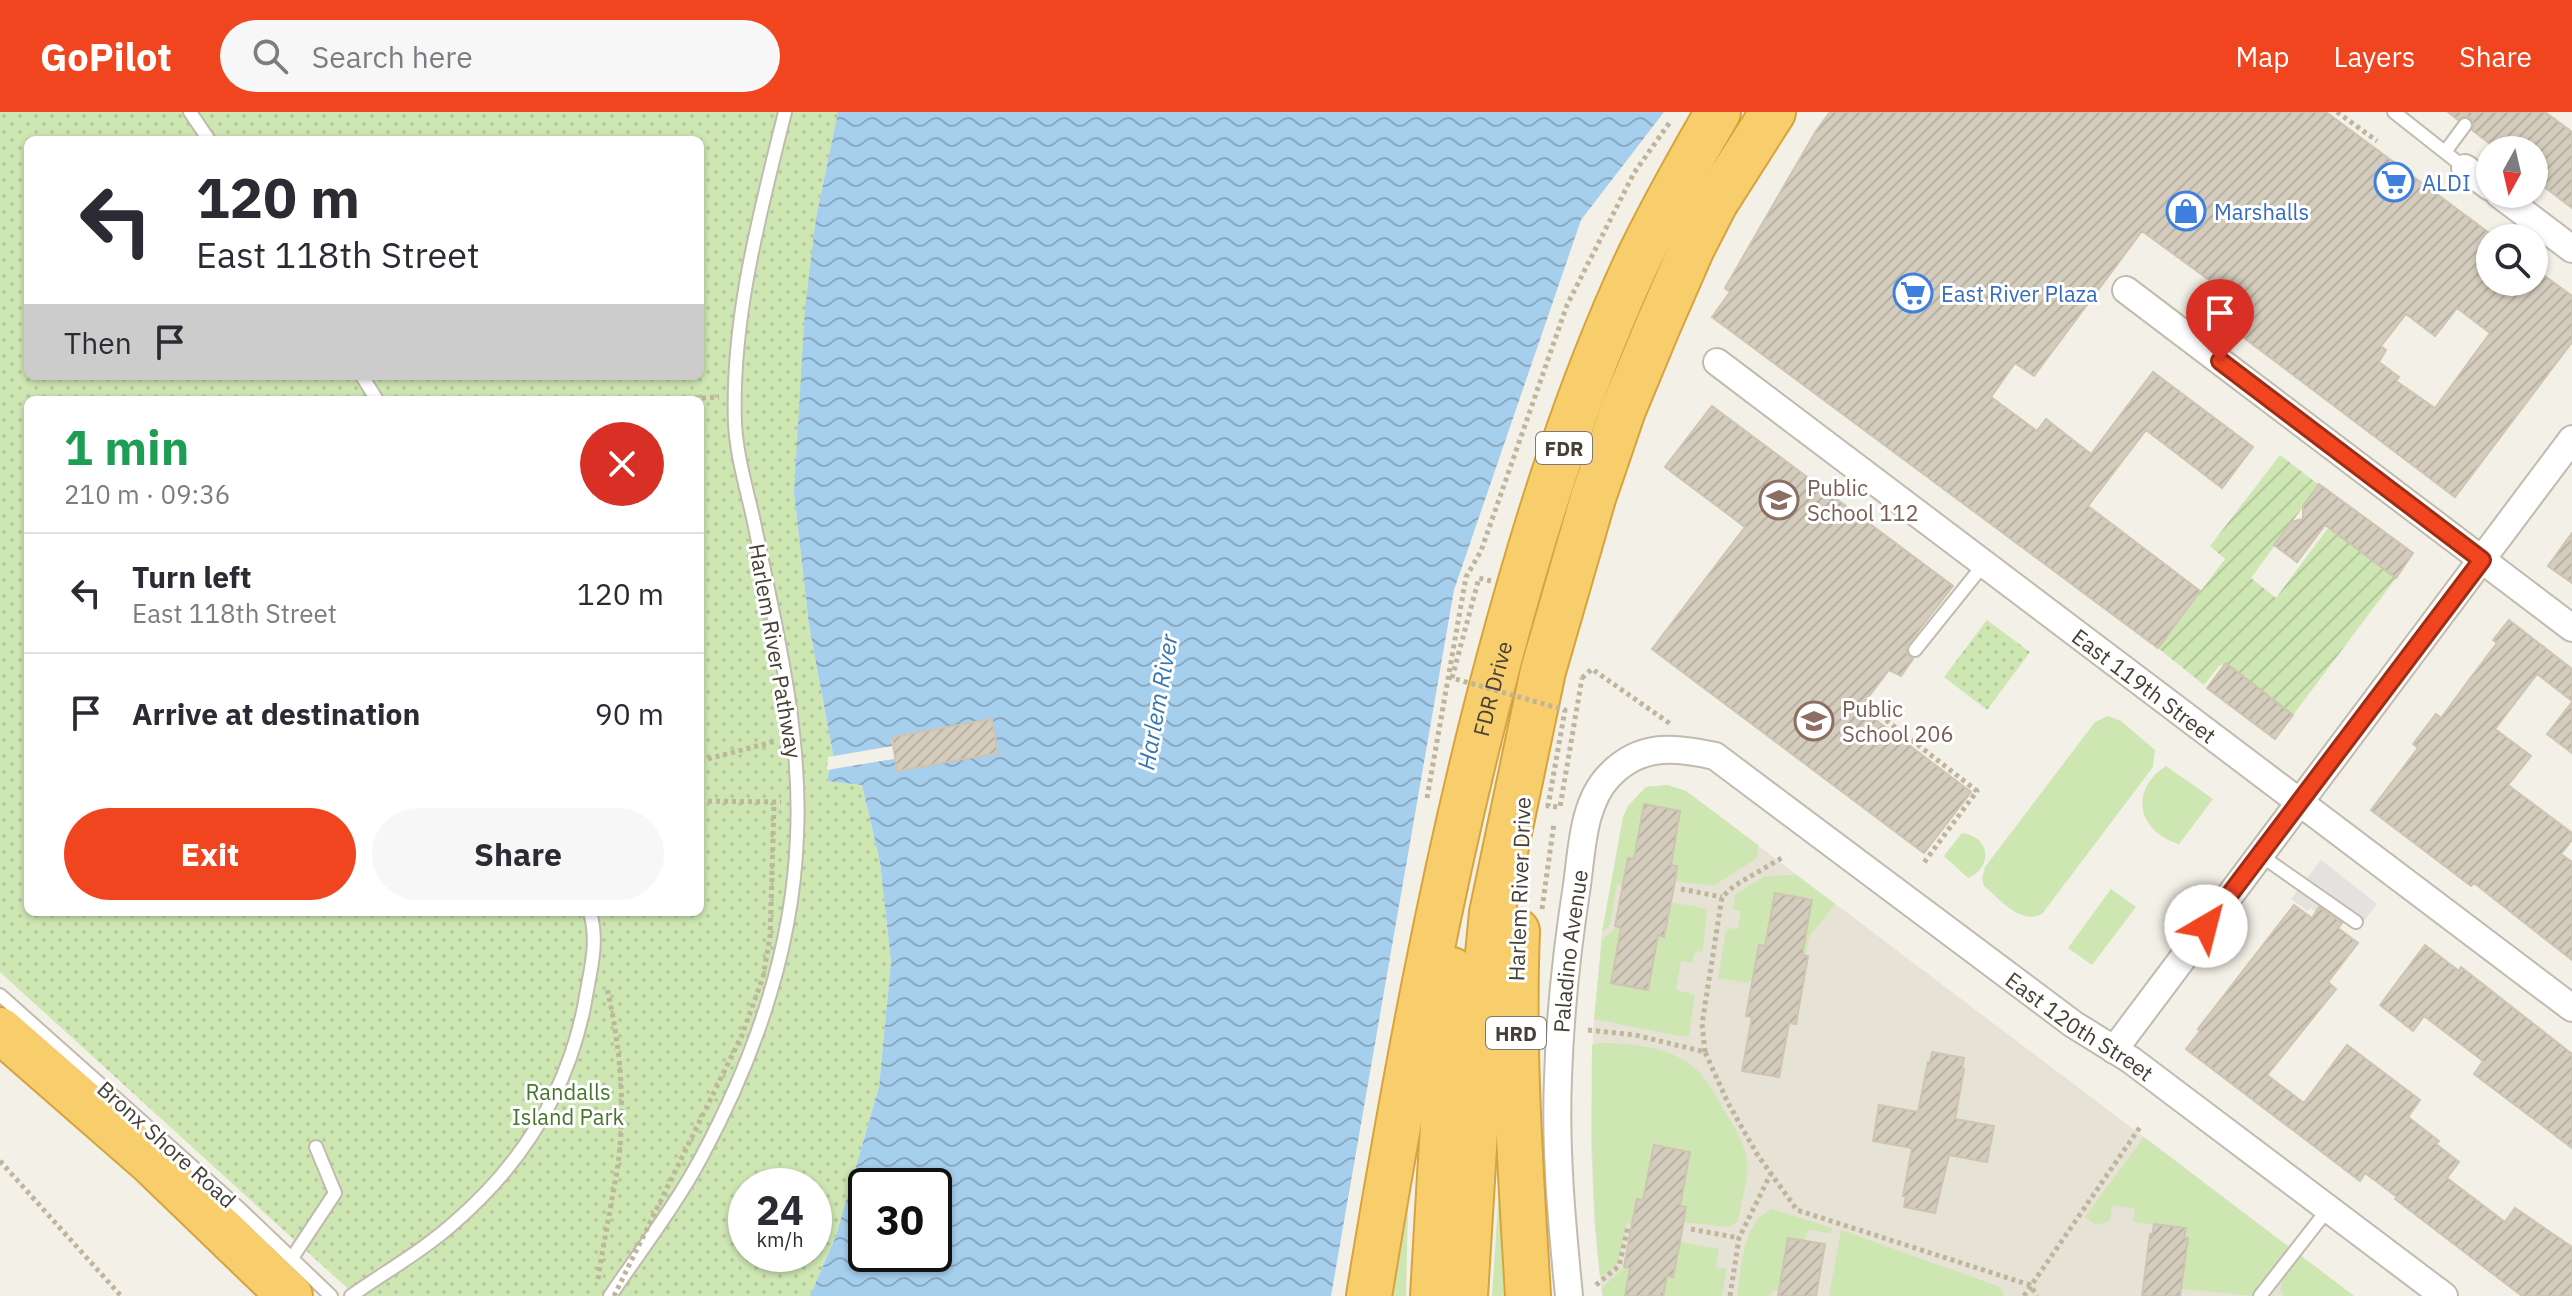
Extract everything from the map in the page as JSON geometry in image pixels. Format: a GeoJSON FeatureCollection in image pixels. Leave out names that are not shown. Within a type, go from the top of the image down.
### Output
{"type":"FeatureCollection","features":[{"type":"Feature","properties":{"kind":"highway","name":"FDR Drive"},"geometry":{"type":"LineString","coordinates":[[1369,1296],[1436,927],[1463,803],[1529,553],[1588,382],[1635,266],[1675,186],[1718,112]]}},
{"type":"Feature","properties":{"kind":"highway","name":"FDR Drive"},"geometry":{"type":"LineString","coordinates":[[1524,769],[1543,671],[1567,582],[1623,410],[1692,248],[1715,203],[1773,112]]}},
{"type":"Feature","properties":{"kind":"highway"},"geometry":{"type":"LineString","coordinates":[[1465,1296],[1482,1016],[1492,913],[1524,769]]}},
{"type":"Feature","properties":{"kind":"highway","name":"Harlem River Drive"},"geometry":{"type":"LineString","coordinates":[[1524,769],[1515,975],[1528,1296]]}},
{"type":"Feature","properties":{"kind":"highway"},"geometry":{"type":"LineString","coordinates":[[1433,1296],[1463,803]]}},
{"type":"Feature","properties":{"kind":"highway"},"geometry":{"type":"LineString","coordinates":[[0,1030],[110,1125],[239,1245],[291,1277]]}},
{"type":"Feature","properties":{"kind":"street"},"geometry":{"type":"LineString","coordinates":[[2455,160],[2476,176]]}},
{"type":"Feature","properties":{"kind":"street"},"geometry":{"type":"LineString","coordinates":[[2518,208],[2572,249]]}},
{"type":"Feature","properties":{"kind":"street"},"geometry":{"type":"LineString","coordinates":[[2126,290],[2572,628]]}},
{"type":"Feature","properties":{"kind":"street","name":"East 119th Street"},"geometry":{"type":"LineString","coordinates":[[1717,362],[2572,1008]]}},
{"type":"Feature","properties":{"kind":"street"},"geometry":{"type":"LineString","coordinates":[[2114,1050],[2572,439]]}},
{"type":"Feature","properties":{"kind":"street","name":"Paladino Avenue"},"geometry":{"type":"LineString","coordinates":[[1569,1296],[1562,1227],[1557,1080],[1566,957],[1590,813],[1600,787],[1631,757],[1645,751],[1674,748],[1715,756]]}},
{"type":"Feature","properties":{"kind":"street","name":"East 120th Street"},"geometry":{"type":"LineString","coordinates":[[1715,756],[2444,1296]]}},
{"type":"Feature","properties":{"kind":"lane"},"geometry":{"type":"LineString","coordinates":[[190,112],[206,136]]}},
{"type":"Feature","properties":{"kind":"lane","name":"Harlem River Pathway"},"geometry":{"type":"LineString","coordinates":[[612,1296],[701,1158],[758,1033],[779,966],[787,926],[797,840],[798,803],[793,737],[735,425],[736,349],[758,226],[785,112]]}},
{"type":"Feature","properties":{"kind":"lane"},"geometry":{"type":"LineString","coordinates":[[2403,113],[2414,128],[2455,160],[2465,125]]}},
{"type":"Feature","properties":{"kind":"lane"},"geometry":{"type":"LineString","coordinates":[[1915,650],[1984,564]]}},
{"type":"Feature","properties":{"kind":"lane"},"geometry":{"type":"LineString","coordinates":[[2260,855],[2356,922]]}},
{"type":"Feature","properties":{"kind":"lane"},"geometry":{"type":"LineString","coordinates":[[351,1296],[453,1224],[497,1182],[530,1140],[556,1093],[578,1038],[596,940],[591,916]]}},
{"type":"Feature","properties":{"kind":"lane","name":"Bronx Shore Road"},"geometry":{"type":"LineString","coordinates":[[0,995],[291,1277],[331,1296]]}},
{"type":"Feature","properties":{"kind":"lane"},"geometry":{"type":"LineString","coordinates":[[291,1277],[335,1193],[316,1147]]}},
{"type":"Feature","properties":{"kind":"lane"},"geometry":{"type":"LineString","coordinates":[[2260,1296],[2328,1209]]}},
{"type":"Feature","properties":{"kind":"path"},"geometry":{"type":"LineString","coordinates":[[2337,112],[2377,141]]}},
{"type":"Feature","properties":{"kind":"path"},"geometry":{"type":"LineString","coordinates":[[704,398],[736,396]]}},
{"type":"Feature","properties":{"kind":"path"},"geometry":{"type":"LineString","coordinates":[[1491,581],[1479,578],[1452,678],[1565,710],[1548,806],[1560,807],[1582,678],[1592,669],[1715,756]]}},
{"type":"Feature","properties":{"kind":"path"},"geometry":{"type":"LineString","coordinates":[[1886,720],[1977,791],[1923,864]]}},
{"type":"Feature","properties":{"kind":"path"},"geometry":{"type":"LineString","coordinates":[[704,760],[793,737]]}},
{"type":"Feature","properties":{"kind":"path"},"geometry":{"type":"LineString","coordinates":[[704,801],[798,803]]}},
{"type":"Feature","properties":{"kind":"path"},"geometry":{"type":"LineString","coordinates":[[612,1296],[742,1035],[763,977],[770,936],[774,802]]}},
{"type":"Feature","properties":{"kind":"path"},"geometry":{"type":"LineString","coordinates":[[1785,856],[1734,886],[1722,897],[1702,1024],[1705,1052],[1728,1103],[1797,1210],[2030,1285],[2037,1296]]}},
{"type":"Feature","properties":{"kind":"path"},"geometry":{"type":"LineString","coordinates":[[1681,889],[1722,897]]}},
{"type":"Feature","properties":{"kind":"path"},"geometry":{"type":"LineString","coordinates":[[596,940],[613,1015],[621,1087],[618,1162],[598,1281]]}},
{"type":"Feature","properties":{"kind":"path"},"geometry":{"type":"LineString","coordinates":[[1588,1030],[1635,1035],[1705,1052]]}},
{"type":"Feature","properties":{"kind":"path"},"geometry":{"type":"LineString","coordinates":[[2024,1296],[2140,1127]]}},
{"type":"Feature","properties":{"kind":"path"},"geometry":{"type":"LineString","coordinates":[[0,1161],[121,1296]]}},
{"type":"Feature","properties":{"kind":"path"},"geometry":{"type":"LineString","coordinates":[[1730,1296],[1739,1238],[1752,1206],[1771,1173]]}},
{"type":"Feature","properties":{"kind":"path"},"geometry":{"type":"LineString","coordinates":[[1596,1285],[1619,1266],[1628,1227]]}},
{"type":"Feature","properties":{"kind":"path"},"geometry":{"type":"LineString","coordinates":[[1691,1229],[1739,1238]]}},
{"type":"Feature","properties":{"kind":"shaded area"},"geometry":{"type":"Polygon","coordinates":[[[1667,785],[1686,791],[2354,1296],[1602,1296],[1594,1221],[1591,1140],[1593,1032],[1602,932],[1628,806],[1646,787],[1667,785]]]}},
{"type":"Feature","properties":{"kind":"shaded area"},"geometry":{"type":"Polygon","coordinates":[[[2321,860],[2377,904],[2357,930],[2321,906],[2316,912],[2311,908],[2308,911],[2291,899],[2321,860]]]}},
{"type":"Feature","properties":{"kind":"green space","name":"Randalls Island Park"},"geometry":{"type":"Polygon","coordinates":[[[0,112],[838,112],[816,218],[794,493],[809,625],[833,754],[827,781],[862,785],[880,862],[891,962],[879,1087],[856,1168],[848,1168],[848,1194],[832,1245],[832,1168],[728,1168],[728,1272],[820,1272],[810,1296],[356,1296],[0,972],[0,112]]]}},
{"type":"Feature","properties":{"kind":"green space"},"geometry":{"type":"Polygon","coordinates":[[[2280,455],[2319,485],[2251,578],[2276,598],[2328,528],[2396,578],[2293,715],[2226,664],[2219,666],[2204,685],[2158,648],[2225,559],[2210,546],[2280,455]]]}},
{"type":"Feature","properties":{"kind":"green space"},"geometry":{"type":"Polygon","coordinates":[[[1987,620],[2030,652],[1987,710],[1944,677],[1987,620]]]}},
{"type":"Feature","properties":{"kind":"green space"},"geometry":{"type":"Polygon","coordinates":[[[2108,716],[2121,721],[2155,750],[2153,767],[2042,914],[2026,916],[2018,913],[1984,886],[1985,867],[2095,722],[2108,716]]]}},
{"type":"Feature","properties":{"kind":"green space"},"geometry":{"type":"Polygon","coordinates":[[[2166,766],[2213,799],[2179,844],[2154,830],[2143,809],[2147,786],[2166,766]]]}},
{"type":"Feature","properties":{"kind":"green space"},"geometry":{"type":"Polygon","coordinates":[[[1667,785],[1686,791],[1758,845],[1757,858],[1713,886],[1675,881],[1677,866],[1671,865],[1680,811],[1644,804],[1634,859],[1628,859],[1622,887],[1617,884],[1610,925],[1602,932],[1623,817],[1628,806],[1646,787],[1667,785]]]}},
{"type":"Feature","properties":{"kind":"green space"},"geometry":{"type":"Polygon","coordinates":[[[1962,833],[1979,840],[1985,853],[1982,867],[1968,878],[1944,856],[1962,833]]]}},
{"type":"Feature","properties":{"kind":"green space"},"geometry":{"type":"Polygon","coordinates":[[[1796,875],[1835,904],[1809,937],[1806,955],[1802,954],[1812,900],[1775,893],[1765,946],[1759,945],[1753,979],[1747,983],[1718,978],[1726,931],[1738,929],[1741,911],[1733,909],[1735,895],[1765,876],[1796,875]]]}},
{"type":"Feature","properties":{"kind":"green space"},"geometry":{"type":"Polygon","coordinates":[[[2111,889],[2136,907],[2092,965],[2068,948],[2111,889]]]}},
{"type":"Feature","properties":{"kind":"green space"},"geometry":{"type":"Polygon","coordinates":[[[1671,902],[1707,909],[1703,951],[1695,952],[1692,963],[1681,961],[1676,990],[1695,995],[1689,1035],[1684,1037],[1594,1019],[1602,940],[1617,927],[1663,937],[1671,902]]]}},
{"type":"Feature","properties":{"kind":"green space"},"geometry":{"type":"Polygon","coordinates":[[[1592,1045],[1653,1048],[1691,1065],[1709,1084],[1736,1131],[1747,1160],[1738,1221],[1729,1227],[1683,1222],[1686,1208],[1680,1206],[1690,1152],[1654,1145],[1643,1200],[1637,1199],[1632,1224],[1626,1223],[1618,1262],[1608,1273],[1600,1276],[1592,1103],[1592,1045]]]}},
{"type":"Feature","properties":{"kind":"green space"},"geometry":{"type":"Polygon","coordinates":[[[2144,1137],[2290,1248],[2256,1296],[2181,1289],[2188,1239],[2184,1238],[2185,1228],[2133,1222],[2135,1209],[2112,1205],[2110,1219],[2106,1223],[2095,1224],[2085,1217],[2144,1137]]]}},
{"type":"Feature","properties":{"kind":"green space"},"geometry":{"type":"Polygon","coordinates":[[[1499,1190],[1504,1296],[1492,1296],[1499,1190]]]}},
{"type":"Feature","properties":{"kind":"green space"},"geometry":{"type":"Polygon","coordinates":[[[1408,1207],[1406,1296],[1392,1296],[1408,1207]]]}},
{"type":"Feature","properties":{"kind":"green space"},"geometry":{"type":"Polygon","coordinates":[[[1772,1209],[1832,1228],[1832,1233],[1808,1230],[1804,1241],[1788,1238],[1779,1291],[1772,1291],[1771,1296],[1737,1296],[1749,1235],[1762,1215],[1772,1209]]]}},
{"type":"Feature","properties":{"kind":"green space"},"geometry":{"type":"Polygon","coordinates":[[[1841,1230],[2000,1287],[2004,1296],[1829,1296],[1841,1230]]]}},
{"type":"Feature","properties":{"kind":"green space"},"geometry":{"type":"Polygon","coordinates":[[[1680,1242],[1719,1249],[1716,1267],[1727,1269],[1722,1296],[1663,1296],[1667,1276],[1673,1277],[1680,1242]]]}},
{"type":"Feature","properties":{"kind":"green space"},"geometry":{"type":"Polygon","coordinates":[[[2300,1255],[2354,1296],[2284,1296],[2280,1290],[2283,1279],[2300,1255]]]}},
{"type":"Feature","properties":{"kind":"green space"},"geometry":{"type":"Polygon","coordinates":[[[1624,1267],[1630,1268],[1625,1296],[1603,1296],[1602,1288],[1624,1267]]]}},
{"type":"Feature","properties":{"kind":"water","name":"Harlem River"},"geometry":{"type":"Polygon","coordinates":[[[838,112],[1664,112],[1581,220],[1454,590],[1331,1296],[810,1296],[820,1272],[832,1272],[832,1245],[848,1194],[848,1272],[952,1272],[952,1168],[856,1168],[879,1087],[891,962],[880,862],[862,785],[827,781],[833,754],[809,625],[794,493],[805,309],[816,218],[838,112]]]}},
{"type":"Feature","properties":{"kind":"pier"},"geometry":{"type":"Polygon","coordinates":[[[992,719],[998,753],[897,771],[894,759],[827,770],[828,757],[892,746],[891,737],[992,719]]]}},
{"type":"Feature","properties":{"kind":"building","name":"East River Plaza"},"geometry":{"type":"Polygon","coordinates":[[[1830,112],[2326,112],[2477,224],[2476,296],[2548,296],[2548,278],[2572,296],[2572,342],[2455,497],[2211,313],[2218,303],[2209,296],[2216,285],[2142,231],[2034,376],[2015,363],[1991,397],[2037,431],[2046,419],[2091,454],[2153,372],[2253,447],[2222,488],[2146,430],[2088,506],[2200,591],[2158,648],[1712,317],[1730,292],[1725,288],[1830,112]],[[2457,308],[2435,336],[2406,314],[2381,346],[2386,350],[2379,362],[2399,377],[2396,381],[2435,408],[2490,333],[2457,308]]]}},
{"type":"Feature","properties":{"kind":"building"},"geometry":{"type":"Polygon","coordinates":[[[2448,112],[2545,112],[2572,132],[2572,208],[2548,190],[2548,136],[2480,136],[2472,130],[2474,125],[2471,118],[2465,116],[2458,120],[2448,112]]]}},
{"type":"Feature","properties":{"kind":"building"},"geometry":{"type":"Polygon","coordinates":[[[1712,406],[1953,586],[1906,647],[1907,654],[1913,659],[1901,676],[1889,670],[1860,708],[1971,792],[1924,853],[1652,649],[1745,527],[1665,467],[1712,406]]]}},
{"type":"Feature","properties":{"kind":"building"},"geometry":{"type":"Polygon","coordinates":[[[2319,484],[2413,553],[2396,578],[2325,525],[2297,562],[2274,545],[2291,522],[2303,519],[2303,506],[2319,484]]]}},
{"type":"Feature","properties":{"kind":"building"},"geometry":{"type":"Polygon","coordinates":[[[2572,533],[2572,583],[2548,566],[2572,533]]]}},
{"type":"Feature","properties":{"kind":"building"},"geometry":{"type":"Polygon","coordinates":[[[2509,620],[2572,669],[2572,701],[2537,674],[2495,729],[2531,756],[2508,785],[2572,833],[2572,840],[2561,854],[2572,862],[2572,960],[2474,883],[2471,886],[2371,810],[2418,748],[2413,744],[2436,714],[2441,718],[2497,643],[2493,640],[2509,620]]]}},
{"type":"Feature","properties":{"kind":"building"},"geometry":{"type":"Polygon","coordinates":[[[2226,663],[2293,715],[2275,739],[2207,688],[2226,663]]]}},
{"type":"Feature","properties":{"kind":"building"},"geometry":{"type":"Polygon","coordinates":[[[2572,702],[2572,753],[2547,734],[2572,702]]]}},
{"type":"Feature","properties":{"kind":"building"},"geometry":{"type":"Polygon","coordinates":[[[992,719],[998,753],[897,771],[892,737],[992,719]]]}},
{"type":"Feature","properties":{"kind":"building"},"geometry":{"type":"Polygon","coordinates":[[[1644,804],[1680,811],[1671,865],[1677,866],[1675,881],[1664,937],[1658,935],[1648,990],[1611,983],[1621,928],[1615,926],[1628,858],[1634,859],[1644,804]]]}},
{"type":"Feature","properties":{"kind":"building"},"geometry":{"type":"Polygon","coordinates":[[[1775,893],[1812,900],[1802,955],[1808,956],[1796,1024],[1789,1023],[1779,1077],[1742,1071],[1752,1017],[1746,1016],[1759,945],[1765,946],[1775,893]]]}},
{"type":"Feature","properties":{"kind":"building"},"geometry":{"type":"Polygon","coordinates":[[[2294,905],[2312,918],[2319,907],[2342,923],[2338,928],[2358,943],[2328,982],[2336,989],[2267,1075],[2304,1103],[2347,1045],[2420,1100],[2408,1117],[2439,1141],[2436,1144],[2459,1162],[2447,1178],[2505,1222],[2515,1208],[2572,1247],[2572,1296],[2522,1296],[2365,1173],[2360,1181],[2186,1049],[2200,1031],[2198,1029],[2294,905]]]}},
{"type":"Feature","properties":{"kind":"building"},"geometry":{"type":"Polygon","coordinates":[[[2425,945],[2459,971],[2461,967],[2572,1054],[2572,1148],[2474,1074],[2483,1061],[2424,1016],[2413,1031],[2380,1005],[2425,945]]]}},
{"type":"Feature","properties":{"kind":"building"},"geometry":{"type":"Polygon","coordinates":[[[1932,1052],[1964,1058],[1955,1119],[1994,1126],[1987,1162],[1949,1155],[1935,1213],[1904,1207],[1906,1196],[1903,1196],[1912,1148],[1873,1141],[1879,1105],[1918,1112],[1932,1052]]]}},
{"type":"Feature","properties":{"kind":"building"},"geometry":{"type":"Polygon","coordinates":[[[1654,1145],[1690,1152],[1680,1206],[1686,1207],[1680,1242],[1673,1277],[1667,1276],[1663,1296],[1625,1296],[1630,1268],[1624,1267],[1632,1224],[1637,1199],[1643,1200],[1654,1145]]]}},
{"type":"Feature","properties":{"kind":"building"},"geometry":{"type":"Polygon","coordinates":[[[2154,1224],[2186,1228],[2184,1238],[2188,1238],[2180,1296],[2142,1296],[2154,1224]]]}},
{"type":"Feature","properties":{"kind":"building"},"geometry":{"type":"Polygon","coordinates":[[[1788,1238],[1825,1244],[1816,1296],[1778,1296],[1788,1238]]]}},
{"type":"Feature","properties":{"kind":"place","name":"ALDI"},"geometry":{"type":"Point","coordinates":[2394,182]}},
{"type":"Feature","properties":{"kind":"place","name":"Marshalls"},"geometry":{"type":"Point","coordinates":[2186,211]}},
{"type":"Feature","properties":{"kind":"place","name":"East River Plaza"},"geometry":{"type":"Point","coordinates":[1913,293]}},
{"type":"Feature","properties":{"kind":"place","name":"Public School 112"},"geometry":{"type":"Point","coordinates":[1779,500]}},
{"type":"Feature","properties":{"kind":"place","name":"Public School 206"},"geometry":{"type":"Point","coordinates":[1814,721]}},
{"type":"Feature","properties":{"kind":"route"},"geometry":{"type":"LineString","coordinates":[[2206,926],[2482,560],[2220,361]]}}]}
